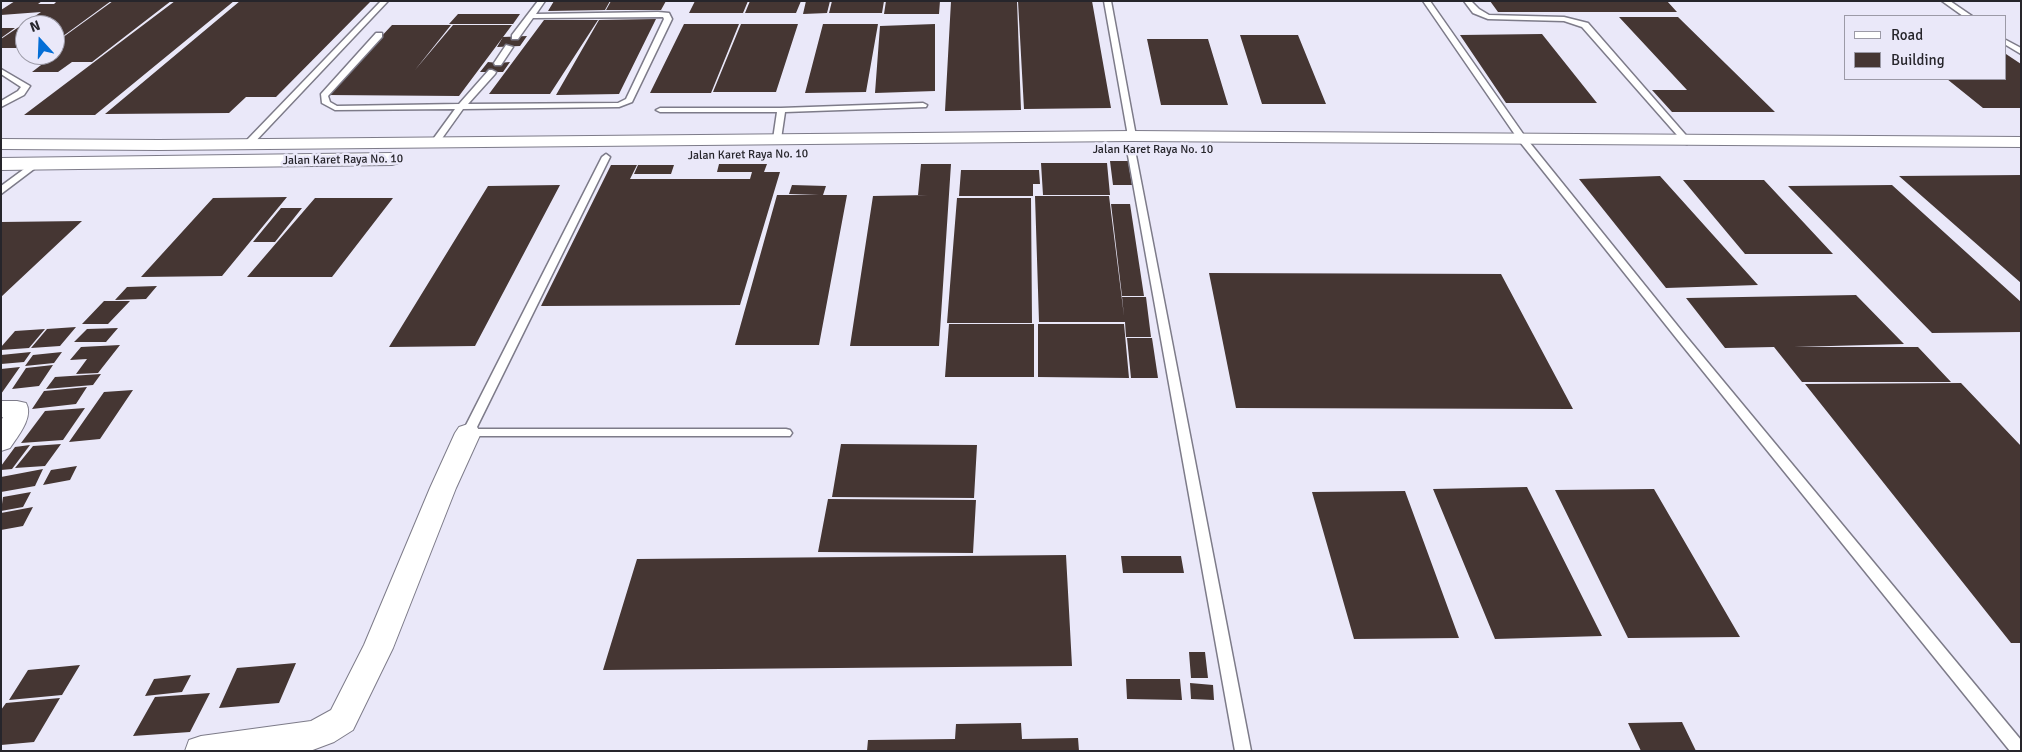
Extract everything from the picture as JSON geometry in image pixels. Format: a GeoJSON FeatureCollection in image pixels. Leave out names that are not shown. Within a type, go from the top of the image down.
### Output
{"type":"FeatureCollection","features":[{"type":"Feature","properties":{"kind":"street","name":"Jalan Karet Raya No. 10"},"geometry":{"type":"LineString","coordinates":[[1,144],[248,144],[777,139],[1132,143],[1490,142],[1523,140],[2021,142]]}},
{"type":"Feature","properties":{"kind":"street","name":"Jalan Karet Raya No. 10"},"geometry":{"type":"LineString","coordinates":[[1,164],[606,157],[1132,143]]}},
{"type":"Feature","properties":{"kind":"street"},"geometry":{"type":"LineString","coordinates":[[1,409],[17,409],[16,416],[1,442]]}},
{"type":"Feature","properties":{"kind":"street"},"geometry":{"type":"LineString","coordinates":[[201,751],[311,736],[323,732],[342,720],[378,648],[443,488],[468,433]]}},
{"type":"Feature","properties":{"kind":"lane"},"geometry":{"type":"LineString","coordinates":[[248,144],[385,1]]}},
{"type":"Feature","properties":{"kind":"lane"},"geometry":{"type":"LineString","coordinates":[[516,37],[542,1]]}},
{"type":"Feature","properties":{"kind":"lane"},"geometry":{"type":"LineString","coordinates":[[1108,1],[1132,143],[1243,751]]}},
{"type":"Feature","properties":{"kind":"lane"},"geometry":{"type":"LineString","coordinates":[[1426,1],[1523,140],[1700,360],[2020,751]]}},
{"type":"Feature","properties":{"kind":"lane"},"geometry":{"type":"LineString","coordinates":[[1467,1],[1476,11],[1488,18],[1564,19],[1585,25],[1687,142]]}},
{"type":"Feature","properties":{"kind":"lane"},"geometry":{"type":"LineString","coordinates":[[1946,1],[1967,15]]}},
{"type":"Feature","properties":{"kind":"lane"},"geometry":{"type":"LineString","coordinates":[[379,35],[324,96],[326,103],[335,108],[619,105],[630,100],[668,19],[666,15],[658,14],[530,16]]}},
{"type":"Feature","properties":{"kind":"lane"},"geometry":{"type":"LineString","coordinates":[[2007,43],[2021,52]]}},
{"type":"Feature","properties":{"kind":"lane"},"geometry":{"type":"LineString","coordinates":[[498,63],[509,47]]}},
{"type":"Feature","properties":{"kind":"lane"},"geometry":{"type":"LineString","coordinates":[[1,71],[26,86],[26,89],[1,105]]}},
{"type":"Feature","properties":{"kind":"lane"},"geometry":{"type":"LineString","coordinates":[[435,142],[460,108],[492,72]]}},
{"type":"Feature","properties":{"kind":"lane"},"geometry":{"type":"LineString","coordinates":[[660,110],[781,110],[922,105]]}},
{"type":"Feature","properties":{"kind":"lane"},"geometry":{"type":"LineString","coordinates":[[777,139],[781,110]]}},
{"type":"Feature","properties":{"kind":"lane"},"geometry":{"type":"LineString","coordinates":[[606,157],[468,433],[786,433]]}},
{"type":"Feature","properties":{"kind":"lane"},"geometry":{"type":"LineString","coordinates":[[1,191],[35,164]]}},
{"type":"Feature","properties":{"kind":"building"},"geometry":{"type":"Polygon","coordinates":[[[15,1],[42,1],[38,4],[54,4],[57,1],[111,1],[65,35],[65,15],[37,15],[41,12],[1,15],[1,10],[15,1]]]}},
{"type":"Feature","properties":{"kind":"building"},"geometry":{"type":"Polygon","coordinates":[[[113,1],[171,1],[92,62],[72,62],[58,72],[32,72],[41,65],[65,65],[65,36],[113,1]]]}},
{"type":"Feature","properties":{"kind":"building"},"geometry":{"type":"Polygon","coordinates":[[[175,1],[234,1],[95,115],[24,115],[175,1]]]}},
{"type":"Feature","properties":{"kind":"building"},"geometry":{"type":"Polygon","coordinates":[[[240,1],[371,1],[276,97],[246,97],[229,113],[105,114],[240,1]]]}},
{"type":"Feature","properties":{"kind":"building"},"geometry":{"type":"Polygon","coordinates":[[[554,1],[610,1],[605,10],[548,11],[554,1]]]}},
{"type":"Feature","properties":{"kind":"building"},"geometry":{"type":"Polygon","coordinates":[[[611,1],[666,1],[661,10],[606,10],[611,1]]]}},
{"type":"Feature","properties":{"kind":"building"},"geometry":{"type":"Polygon","coordinates":[[[695,1],[748,1],[743,13],[689,13],[695,1]]]}},
{"type":"Feature","properties":{"kind":"building"},"geometry":{"type":"Polygon","coordinates":[[[750,1],[801,1],[796,13],[745,13],[750,1]]]}},
{"type":"Feature","properties":{"kind":"building"},"geometry":{"type":"Polygon","coordinates":[[[806,1],[830,1],[827,13],[803,14],[806,1]]]}},
{"type":"Feature","properties":{"kind":"building"},"geometry":{"type":"Polygon","coordinates":[[[832,1],[884,1],[882,13],[829,13],[832,1]]]}},
{"type":"Feature","properties":{"kind":"building"},"geometry":{"type":"Polygon","coordinates":[[[886,1],[940,1],[939,14],[884,14],[886,1]]]}},
{"type":"Feature","properties":{"kind":"building"},"geometry":{"type":"Polygon","coordinates":[[[951,1],[1017,1],[1021,110],[945,111],[951,1]]]}},
{"type":"Feature","properties":{"kind":"building"},"geometry":{"type":"Polygon","coordinates":[[[1018,1],[1092,1],[1111,108],[1024,109],[1018,1]]]}},
{"type":"Feature","properties":{"kind":"building"},"geometry":{"type":"Polygon","coordinates":[[[1490,1],[1667,1],[1677,12],[1498,12],[1490,1]]]}},
{"type":"Feature","properties":{"kind":"building"},"geometry":{"type":"Polygon","coordinates":[[[458,14],[520,14],[513,24],[449,24],[458,14]]]}},
{"type":"Feature","properties":{"kind":"building"},"geometry":{"type":"Polygon","coordinates":[[[1619,17],[1678,17],[1775,112],[1672,112],[1652,90],[1687,90],[1619,17]]]}},
{"type":"Feature","properties":{"kind":"building"},"geometry":{"type":"Polygon","coordinates":[[[656,19],[619,94],[556,95],[599,20],[656,19]]]}},
{"type":"Feature","properties":{"kind":"building"},"geometry":{"type":"Polygon","coordinates":[[[544,20],[598,20],[550,94],[489,94],[544,20]]]}},
{"type":"Feature","properties":{"kind":"building"},"geometry":{"type":"Polygon","coordinates":[[[684,24],[739,24],[711,93],[650,93],[684,24]]]}},
{"type":"Feature","properties":{"kind":"building"},"geometry":{"type":"Polygon","coordinates":[[[741,24],[798,24],[776,92],[713,92],[741,24]]]}},
{"type":"Feature","properties":{"kind":"building"},"geometry":{"type":"Polygon","coordinates":[[[823,24],[878,24],[866,92],[805,93],[823,24]]]}},
{"type":"Feature","properties":{"kind":"building"},"geometry":{"type":"Polygon","coordinates":[[[935,24],[935,91],[875,93],[880,26],[935,24]]]}},
{"type":"Feature","properties":{"kind":"building"},"geometry":{"type":"Polygon","coordinates":[[[392,25],[451,25],[415,70],[453,25],[512,25],[459,96],[327,95],[392,25]]]}},
{"type":"Feature","properties":{"kind":"building"},"geometry":{"type":"Polygon","coordinates":[[[1,28],[15,28],[1,38],[1,28]]]}},
{"type":"Feature","properties":{"kind":"building"},"geometry":{"type":"Polygon","coordinates":[[[15,30],[15,48],[1,48],[1,39],[15,30]]]}},
{"type":"Feature","properties":{"kind":"building"},"geometry":{"type":"Polygon","coordinates":[[[1542,34],[1597,103],[1506,103],[1460,35],[1542,34]]]}},
{"type":"Feature","properties":{"kind":"building"},"geometry":{"type":"Polygon","coordinates":[[[1240,35],[1298,35],[1326,104],[1262,104],[1240,35]]]}},
{"type":"Feature","properties":{"kind":"building"},"geometry":{"type":"Polygon","coordinates":[[[527,36],[520,46],[497,47],[503,37],[527,36]]]}},
{"type":"Feature","properties":{"kind":"building"},"geometry":{"type":"Polygon","coordinates":[[[1147,39],[1208,39],[1228,105],[1161,105],[1147,39]]]}},
{"type":"Feature","properties":{"kind":"building"},"geometry":{"type":"Polygon","coordinates":[[[2007,55],[2021,64],[2021,108],[1983,108],[1948,80],[2007,80],[2007,55]]]}},
{"type":"Feature","properties":{"kind":"building"},"geometry":{"type":"Polygon","coordinates":[[[488,62],[510,62],[503,72],[480,72],[488,62]]]}},
{"type":"Feature","properties":{"kind":"building"},"geometry":{"type":"Polygon","coordinates":[[[1110,161],[1128,161],[1132,185],[1113,185],[1110,161]]]}},
{"type":"Feature","properties":{"kind":"building"},"geometry":{"type":"Polygon","coordinates":[[[1041,163],[1107,163],[1110,195],[1043,195],[1041,163]]]}},
{"type":"Feature","properties":{"kind":"building"},"geometry":{"type":"Polygon","coordinates":[[[719,164],[767,164],[764,172],[717,172],[719,164]]]}},
{"type":"Feature","properties":{"kind":"building"},"geometry":{"type":"Polygon","coordinates":[[[921,164],[951,164],[939,346],[850,346],[873,196],[928,195],[918,195],[921,164]]]}},
{"type":"Feature","properties":{"kind":"building"},"geometry":{"type":"Polygon","coordinates":[[[611,165],[637,165],[630,179],[750,179],[752,172],[780,172],[740,305],[541,306],[611,165]]]}},
{"type":"Feature","properties":{"kind":"building"},"geometry":{"type":"Polygon","coordinates":[[[638,165],[674,165],[671,174],[634,174],[638,165]]]}},
{"type":"Feature","properties":{"kind":"building"},"geometry":{"type":"Polygon","coordinates":[[[961,170],[1039,170],[1040,184],[1033,184],[1033,196],[959,196],[961,170]]]}},
{"type":"Feature","properties":{"kind":"building"},"geometry":{"type":"Polygon","coordinates":[[[2021,175],[2021,283],[1899,176],[2021,175]]]}},
{"type":"Feature","properties":{"kind":"building"},"geometry":{"type":"Polygon","coordinates":[[[1660,176],[1758,285],[1666,288],[1579,179],[1660,176]]]}},
{"type":"Feature","properties":{"kind":"building"},"geometry":{"type":"Polygon","coordinates":[[[1683,180],[1764,180],[1833,254],[1745,254],[1683,180]]]}},
{"type":"Feature","properties":{"kind":"building"},"geometry":{"type":"Polygon","coordinates":[[[560,185],[475,346],[389,347],[488,186],[560,185]]]}},
{"type":"Feature","properties":{"kind":"building"},"geometry":{"type":"Polygon","coordinates":[[[792,185],[826,186],[823,195],[847,195],[819,345],[735,345],[777,195],[819,195],[789,194],[792,185]]]}},
{"type":"Feature","properties":{"kind":"building"},"geometry":{"type":"Polygon","coordinates":[[[1892,185],[2021,302],[2021,332],[1932,333],[1788,186],[1892,185]]]}},
{"type":"Feature","properties":{"kind":"building"},"geometry":{"type":"Polygon","coordinates":[[[1035,196],[1109,196],[1124,316],[1122,297],[1146,297],[1151,337],[1126,337],[1125,322],[1039,322],[1035,196]]]}},
{"type":"Feature","properties":{"kind":"building"},"geometry":{"type":"Polygon","coordinates":[[[287,197],[222,276],[141,277],[213,198],[287,197]]]}},
{"type":"Feature","properties":{"kind":"building"},"geometry":{"type":"Polygon","coordinates":[[[315,198],[393,198],[332,277],[247,277],[315,198]]]}},
{"type":"Feature","properties":{"kind":"building"},"geometry":{"type":"Polygon","coordinates":[[[957,198],[1031,198],[1032,323],[947,323],[957,198]]]}},
{"type":"Feature","properties":{"kind":"building"},"geometry":{"type":"Polygon","coordinates":[[[1111,204],[1130,204],[1144,296],[1122,296],[1111,204]]]}},
{"type":"Feature","properties":{"kind":"building"},"geometry":{"type":"Polygon","coordinates":[[[281,208],[302,208],[275,242],[253,242],[281,208]]]}},
{"type":"Feature","properties":{"kind":"building"},"geometry":{"type":"Polygon","coordinates":[[[82,221],[1,297],[1,222],[82,221]]]}},
{"type":"Feature","properties":{"kind":"building"},"geometry":{"type":"Polygon","coordinates":[[[1209,273],[1501,274],[1573,409],[1236,408],[1209,273]]]}},
{"type":"Feature","properties":{"kind":"building"},"geometry":{"type":"Polygon","coordinates":[[[157,286],[146,299],[115,300],[127,287],[157,286]]]}},
{"type":"Feature","properties":{"kind":"building"},"geometry":{"type":"Polygon","coordinates":[[[1856,295],[1904,344],[1794,347],[1918,347],[1951,382],[1802,382],[1774,347],[1725,348],[1686,298],[1856,295]]]}},
{"type":"Feature","properties":{"kind":"building"},"geometry":{"type":"Polygon","coordinates":[[[104,301],[130,301],[108,324],[82,324],[104,301]]]}},
{"type":"Feature","properties":{"kind":"building"},"geometry":{"type":"Polygon","coordinates":[[[949,324],[1034,324],[1034,377],[945,377],[949,324]]]}},
{"type":"Feature","properties":{"kind":"building"},"geometry":{"type":"Polygon","coordinates":[[[1038,324],[1124,324],[1129,378],[1038,377],[1038,324]]]}},
{"type":"Feature","properties":{"kind":"building"},"geometry":{"type":"Polygon","coordinates":[[[76,327],[60,346],[31,348],[47,329],[76,327]]]}},
{"type":"Feature","properties":{"kind":"building"},"geometry":{"type":"Polygon","coordinates":[[[118,328],[106,342],[74,342],[87,329],[118,328]]]}},
{"type":"Feature","properties":{"kind":"building"},"geometry":{"type":"Polygon","coordinates":[[[45,329],[29,348],[1,350],[1,347],[15,331],[45,329]]]}},
{"type":"Feature","properties":{"kind":"building"},"geometry":{"type":"Polygon","coordinates":[[[1127,338],[1152,338],[1158,378],[1131,378],[1127,338]]]}},
{"type":"Feature","properties":{"kind":"building"},"geometry":{"type":"Polygon","coordinates":[[[120,345],[98,373],[76,374],[87,359],[70,360],[81,347],[120,345]]]}},
{"type":"Feature","properties":{"kind":"building"},"geometry":{"type":"Polygon","coordinates":[[[31,352],[24,362],[1,364],[1,355],[31,352]]]}},
{"type":"Feature","properties":{"kind":"building"},"geometry":{"type":"Polygon","coordinates":[[[62,352],[54,363],[25,366],[33,355],[62,352]]]}},
{"type":"Feature","properties":{"kind":"building"},"geometry":{"type":"Polygon","coordinates":[[[53,365],[39,386],[12,389],[26,368],[53,365]]]}},
{"type":"Feature","properties":{"kind":"building"},"geometry":{"type":"Polygon","coordinates":[[[20,367],[1,394],[1,369],[20,367]]]}},
{"type":"Feature","properties":{"kind":"building"},"geometry":{"type":"Polygon","coordinates":[[[101,374],[93,385],[46,389],[55,377],[101,374]]]}},
{"type":"Feature","properties":{"kind":"building"},"geometry":{"type":"Polygon","coordinates":[[[1961,383],[2021,446],[2021,643],[2011,643],[1805,384],[1961,383]]]}},
{"type":"Feature","properties":{"kind":"building"},"geometry":{"type":"Polygon","coordinates":[[[87,387],[76,404],[32,409],[44,391],[87,387]]]}},
{"type":"Feature","properties":{"kind":"building"},"geometry":{"type":"Polygon","coordinates":[[[133,390],[100,439],[69,442],[104,392],[133,390]]]}},
{"type":"Feature","properties":{"kind":"building"},"geometry":{"type":"Polygon","coordinates":[[[85,408],[63,440],[21,443],[45,411],[85,408]]]}},
{"type":"Feature","properties":{"kind":"building"},"geometry":{"type":"Polygon","coordinates":[[[61,444],[45,466],[15,468],[33,446],[61,444]]]}},
{"type":"Feature","properties":{"kind":"building"},"geometry":{"type":"Polygon","coordinates":[[[841,444],[977,445],[974,498],[832,497],[841,444]]]}},
{"type":"Feature","properties":{"kind":"building"},"geometry":{"type":"Polygon","coordinates":[[[30,445],[12,469],[1,470],[1,466],[15,447],[30,445]]]}},
{"type":"Feature","properties":{"kind":"building"},"geometry":{"type":"Polygon","coordinates":[[[77,466],[70,480],[43,485],[51,470],[77,466]]]}},
{"type":"Feature","properties":{"kind":"building"},"geometry":{"type":"Polygon","coordinates":[[[43,469],[35,486],[1,492],[1,477],[43,469]]]}},
{"type":"Feature","properties":{"kind":"building"},"geometry":{"type":"Polygon","coordinates":[[[1527,487],[1602,636],[1495,639],[1433,489],[1527,487]]]}},
{"type":"Feature","properties":{"kind":"building"},"geometry":{"type":"Polygon","coordinates":[[[1654,489],[1740,637],[1628,638],[1555,490],[1654,489]]]}},
{"type":"Feature","properties":{"kind":"building"},"geometry":{"type":"Polygon","coordinates":[[[1405,491],[1459,638],[1354,639],[1312,492],[1405,491]]]}},
{"type":"Feature","properties":{"kind":"building"},"geometry":{"type":"Polygon","coordinates":[[[31,492],[23,507],[1,511],[3,497],[31,492]]]}},
{"type":"Feature","properties":{"kind":"building"},"geometry":{"type":"Polygon","coordinates":[[[828,499],[976,500],[973,553],[818,552],[828,499]]]}},
{"type":"Feature","properties":{"kind":"building"},"geometry":{"type":"Polygon","coordinates":[[[33,507],[23,526],[1,530],[1,513],[33,507]]]}},
{"type":"Feature","properties":{"kind":"building"},"geometry":{"type":"Polygon","coordinates":[[[1066,555],[1072,666],[603,670],[637,559],[1066,555]]]}},
{"type":"Feature","properties":{"kind":"building"},"geometry":{"type":"Polygon","coordinates":[[[1121,556],[1181,556],[1184,573],[1123,573],[1121,556]]]}},
{"type":"Feature","properties":{"kind":"building"},"geometry":{"type":"Polygon","coordinates":[[[1189,652],[1205,652],[1208,678],[1191,678],[1189,652]]]}},
{"type":"Feature","properties":{"kind":"building"},"geometry":{"type":"Polygon","coordinates":[[[296,663],[279,703],[219,708],[237,668],[296,663]]]}},
{"type":"Feature","properties":{"kind":"building"},"geometry":{"type":"Polygon","coordinates":[[[80,665],[62,695],[9,700],[28,670],[80,665]]]}},
{"type":"Feature","properties":{"kind":"building"},"geometry":{"type":"Polygon","coordinates":[[[191,675],[182,692],[145,696],[154,679],[191,675]]]}},
{"type":"Feature","properties":{"kind":"building"},"geometry":{"type":"Polygon","coordinates":[[[1126,679],[1180,679],[1182,700],[1127,699],[1126,679]]]}},
{"type":"Feature","properties":{"kind":"building"},"geometry":{"type":"Polygon","coordinates":[[[1190,683],[1213,685],[1214,700],[1191,699],[1190,683]]]}},
{"type":"Feature","properties":{"kind":"building"},"geometry":{"type":"Polygon","coordinates":[[[210,693],[190,732],[133,736],[155,697],[210,693]]]}},
{"type":"Feature","properties":{"kind":"building"},"geometry":{"type":"Polygon","coordinates":[[[60,698],[34,742],[1,745],[1,710],[6,703],[60,698]]]}},
{"type":"Feature","properties":{"kind":"building"},"geometry":{"type":"Polygon","coordinates":[[[1682,722],[1696,751],[1641,751],[1628,723],[1682,722]]]}},
{"type":"Feature","properties":{"kind":"building"},"geometry":{"type":"Polygon","coordinates":[[[1021,723],[1022,739],[1078,738],[1079,751],[867,751],[868,740],[955,739],[956,724],[1021,723]]]}}]}
